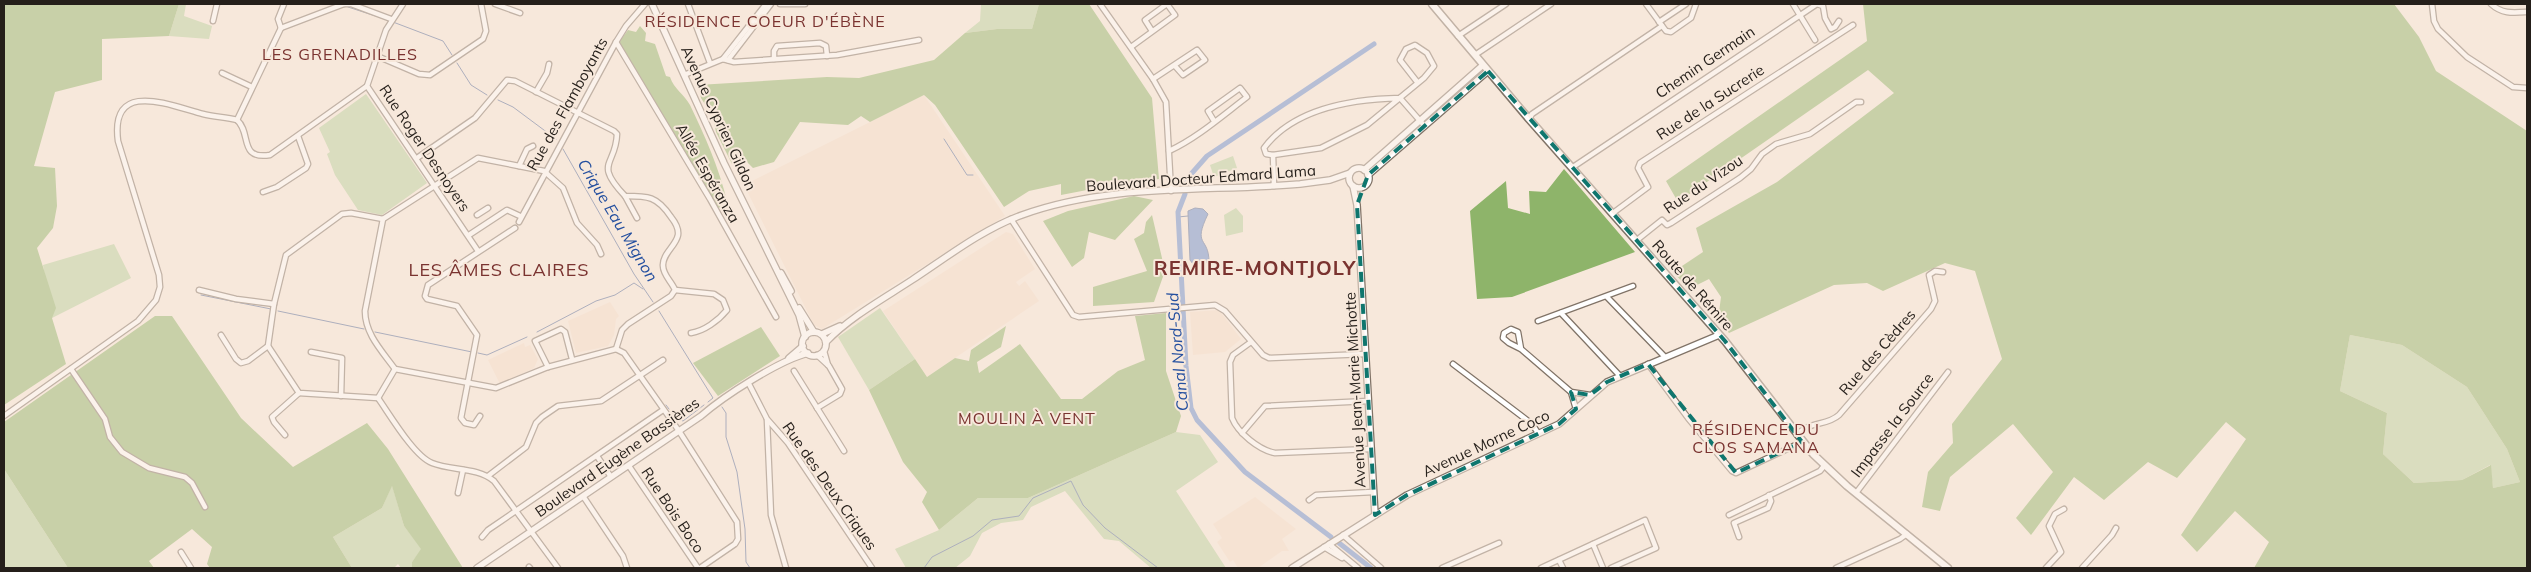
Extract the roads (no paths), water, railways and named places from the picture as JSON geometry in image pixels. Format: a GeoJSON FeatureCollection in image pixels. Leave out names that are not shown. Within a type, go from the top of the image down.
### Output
{"type":"FeatureCollection","features":[{"type":"Feature","properties":{"kind":"main road","name":"Route de Rémire"},"geometry":{"type":"LineString","coordinates":[[1432,4],[1488,71],[1720,335],[1802,442],[1824,466],[1948,568]]}},
{"type":"Feature","properties":{"kind":"street"},"geometry":{"type":"LineString","coordinates":[[213,21],[217,4]]}},
{"type":"Feature","properties":{"kind":"street"},"geometry":{"type":"LineString","coordinates":[[281,28],[278,19],[284,4]]}},
{"type":"Feature","properties":{"kind":"street"},"geometry":{"type":"LineString","coordinates":[[237,120],[281,28],[344,4],[351,4],[391,19]]}},
{"type":"Feature","properties":{"kind":"street","name":"Rue Roger Desnoyers"},"geometry":{"type":"LineString","coordinates":[[403,4],[391,19],[376,56],[367,86],[436,184],[478,251]]}},
{"type":"Feature","properties":{"kind":"street"},"geometry":{"type":"LineString","coordinates":[[376,56],[420,74],[430,75],[483,39],[486,31],[481,4]]}},
{"type":"Feature","properties":{"kind":"street"},"geometry":{"type":"LineString","coordinates":[[495,4],[520,13]]}},
{"type":"Feature","properties":{"kind":"street","name":"Rue des Flamboyants"},"geometry":{"type":"LineString","coordinates":[[489,222],[507,210],[519,219],[616,42],[626,26],[645,4]]}},
{"type":"Feature","properties":{"kind":"street","name":"Avenue Cyprien Gildon"},"geometry":{"type":"LineString","coordinates":[[652,4],[799,315],[805,337]]}},
{"type":"Feature","properties":{"kind":"street"},"geometry":{"type":"LineString","coordinates":[[688,4],[710,63]]}},
{"type":"Feature","properties":{"kind":"street"},"geometry":{"type":"LineString","coordinates":[[743,38],[766,4]]}},
{"type":"Feature","properties":{"kind":"street"},"geometry":{"type":"LineString","coordinates":[[726,60],[771,4]]}},
{"type":"Feature","properties":{"kind":"street"},"geometry":{"type":"LineString","coordinates":[[780,4],[805,4]]}},
{"type":"Feature","properties":{"kind":"street"},"geometry":{"type":"LineString","coordinates":[[1100,4],[1131,47],[1166,102],[1171,191]]}},
{"type":"Feature","properties":{"kind":"street"},"geometry":{"type":"LineString","coordinates":[[1131,47],[1152,32],[1175,15],[1167,4],[1144,20],[1152,32]]}},
{"type":"Feature","properties":{"kind":"street"},"geometry":{"type":"LineString","coordinates":[[1458,36],[1506,4]]}},
{"type":"Feature","properties":{"kind":"street"},"geometry":{"type":"LineString","coordinates":[[1475,55],[1551,4]]}},
{"type":"Feature","properties":{"kind":"street"},"geometry":{"type":"LineString","coordinates":[[1646,4],[1666,31],[1671,32],[1691,18],[1696,4]]}},
{"type":"Feature","properties":{"kind":"street"},"geometry":{"type":"LineString","coordinates":[[1530,119],[1532,114],[1661,24],[1686,4]]}},
{"type":"Feature","properties":{"kind":"street"},"geometry":{"type":"LineString","coordinates":[[1793,4],[1815,40]]}},
{"type":"Feature","properties":{"kind":"street","name":"Chemin Germain"},"geometry":{"type":"LineString","coordinates":[[1573,167],[1818,4],[1821,5],[1828,24],[1832,29],[1836,28],[1839,21]]}},
{"type":"Feature","properties":{"kind":"street"},"geometry":{"type":"LineString","coordinates":[[2432,4],[2434,21],[2438,29],[2467,58],[2513,87],[2527,88]]}},
{"type":"Feature","properties":{"kind":"street"},"geometry":{"type":"LineString","coordinates":[[2491,4],[2498,11],[2505,13],[2527,12]]}},
{"type":"Feature","properties":{"kind":"street","name":"Rue de la Sucrerie"},"geometry":{"type":"LineString","coordinates":[[1613,212],[1648,187],[1638,168],[1640,163],[1853,24]]}},
{"type":"Feature","properties":{"kind":"street"},"geometry":{"type":"LineString","coordinates":[[684,75],[710,63],[726,60],[734,62],[827,56],[919,40]]}},
{"type":"Feature","properties":{"kind":"street","name":"Allée Espéranza"},"geometry":{"type":"LineString","coordinates":[[616,42],[705,191],[776,317]]}},
{"type":"Feature","properties":{"kind":"street"},"geometry":{"type":"LineString","coordinates":[[774,59],[774,51],[777,46],[820,43],[826,46],[827,56]]}},
{"type":"Feature","properties":{"kind":"street"},"geometry":{"type":"LineString","coordinates":[[1400,98],[1352,101],[1311,115],[1289,125],[1268,142],[1264,148],[1266,154],[1273,155],[1321,148],[1367,126],[1418,83],[1434,66],[1427,53],[1415,45],[1406,49],[1400,60],[1418,83]]}},
{"type":"Feature","properties":{"kind":"street"},"geometry":{"type":"LineString","coordinates":[[1153,80],[1197,50],[1205,60],[1183,75],[1176,66]]}},
{"type":"Feature","properties":{"kind":"street"},"geometry":{"type":"LineString","coordinates":[[536,92],[547,73],[549,64]]}},
{"type":"Feature","properties":{"kind":"street"},"geometry":{"type":"LineString","coordinates":[[1366,172],[1422,123],[1483,65]]}},
{"type":"Feature","properties":{"kind":"street"},"geometry":{"type":"LineString","coordinates":[[1422,123],[1488,71]]}},
{"type":"Feature","properties":{"kind":"street"},"geometry":{"type":"LineString","coordinates":[[222,73],[252,86]]}},
{"type":"Feature","properties":{"kind":"street"},"geometry":{"type":"LineString","coordinates":[[417,158],[476,118],[508,80],[515,81],[607,126],[618,134],[608,162],[608,172],[625,196],[636,218]]}},
{"type":"Feature","properties":{"kind":"street"},"geometry":{"type":"LineString","coordinates":[[4,416],[138,321],[156,300],[160,286],[159,275],[118,141],[118,120],[123,111],[132,103],[148,100],[237,120],[242,126],[247,146],[256,154],[270,154],[367,86]]}},
{"type":"Feature","properties":{"kind":"street"},"geometry":{"type":"LineString","coordinates":[[1169,151],[1214,121],[1247,98],[1240,88],[1208,110],[1214,121]]}},
{"type":"Feature","properties":{"kind":"street"},"geometry":{"type":"LineString","coordinates":[[1400,98],[1422,123]]}},
{"type":"Feature","properties":{"kind":"street","name":"Rue du Vizou"},"geometry":{"type":"LineString","coordinates":[[1637,240],[1662,220],[1667,225],[1710,198],[1751,169],[1762,154],[1776,144],[1810,134],[1856,102],[1861,102]]}},
{"type":"Feature","properties":{"kind":"street"},"geometry":{"type":"LineString","coordinates":[[263,192],[277,187],[306,168],[308,164],[298,136]]}},
{"type":"Feature","properties":{"kind":"street"},"geometry":{"type":"LineString","coordinates":[[519,166],[527,149],[533,146]]}},
{"type":"Feature","properties":{"kind":"street"},"geometry":{"type":"LineString","coordinates":[[1273,155],[1274,186]]}},
{"type":"Feature","properties":{"kind":"street"},"geometry":{"type":"LineString","coordinates":[[300,393],[268,346],[274,304],[288,251],[342,214],[351,213],[383,219],[478,158],[544,172],[563,188],[577,223],[597,245],[601,254]]}},
{"type":"Feature","properties":{"kind":"street"},"geometry":{"type":"LineString","coordinates":[[1356,169],[1366,172],[1368,181],[1364,187],[1352,184],[1350,173],[1356,169]]}},
{"type":"Feature","properties":{"kind":"street","name":"Boulevard Docteur Edmard Lama"},"geometry":{"type":"LineString","coordinates":[[826,342],[849,322],[990,231],[1012,220],[1045,208],[1099,196],[1274,186],[1330,180],[1350,173]]}},
{"type":"Feature","properties":{"kind":"street","name":"Boulevard Docteur Edmard Lama"},"geometry":{"type":"LineString","coordinates":[[1330,180],[1352,184]]}},
{"type":"Feature","properties":{"kind":"street","name":"Avenue Jean-Marie Michotte"},"geometry":{"type":"LineString","coordinates":[[1352,184],[1357,205],[1375,514]]}},
{"type":"Feature","properties":{"kind":"street","name":"Avenue Jean-Marie Michotte"},"geometry":{"type":"LineString","coordinates":[[1357,205],[1364,187]]}},
{"type":"Feature","properties":{"kind":"street"},"geometry":{"type":"LineString","coordinates":[[625,196],[655,199],[663,204],[674,221],[678,235],[662,264],[675,290]]}},
{"type":"Feature","properties":{"kind":"street"},"geometry":{"type":"LineString","coordinates":[[477,215],[488,208]]}},
{"type":"Feature","properties":{"kind":"street"},"geometry":{"type":"LineString","coordinates":[[468,235],[489,222],[482,211]]}},
{"type":"Feature","properties":{"kind":"street"},"geometry":{"type":"LineString","coordinates":[[383,219],[365,311],[365,321],[369,333],[395,369],[496,388],[572,359],[616,349],[624,353],[679,431],[737,522],[738,539],[735,544],[699,568]]}},
{"type":"Feature","properties":{"kind":"street"},"geometry":{"type":"LineString","coordinates":[[1012,220],[1073,315],[1079,318],[1215,306],[1221,307],[1263,355],[1269,358],[1365,354]]}},
{"type":"Feature","properties":{"kind":"street"},"geometry":{"type":"LineString","coordinates":[[480,416],[474,425],[464,423],[461,418],[476,333],[457,306],[427,299],[425,296],[428,285],[515,228]]}},
{"type":"Feature","properties":{"kind":"street","name":"Avenue Cyprien Gildon"},"geometry":{"type":"LineString","coordinates":[[764,243],[814,332]]}},
{"type":"Feature","properties":{"kind":"street","name":"Rue des Cèdres"},"geometry":{"type":"LineString","coordinates":[[1797,435],[1809,425],[1827,422],[1839,415],[1932,309],[1935,302],[1929,275],[1935,271],[1944,272]]}},
{"type":"Feature","properties":{"kind":"street"},"geometry":{"type":"LineString","coordinates":[[1538,321],[1633,286]]}},
{"type":"Feature","properties":{"kind":"street"},"geometry":{"type":"LineString","coordinates":[[199,290],[236,299],[274,304]]}},
{"type":"Feature","properties":{"kind":"street"},"geometry":{"type":"LineString","coordinates":[[675,290],[714,294],[726,306],[727,310],[722,316],[698,332],[691,333]]}},
{"type":"Feature","properties":{"kind":"street"},"geometry":{"type":"LineString","coordinates":[[616,349],[622,330],[628,324],[671,296],[675,290]]}},
{"type":"Feature","properties":{"kind":"street"},"geometry":{"type":"LineString","coordinates":[[1607,297],[1664,356]]}},
{"type":"Feature","properties":{"kind":"street"},"geometry":{"type":"LineString","coordinates":[[1561,314],[1620,376]]}},
{"type":"Feature","properties":{"kind":"street","name":"Boulevard Docteur Edmard Lama"},"geometry":{"type":"LineString","coordinates":[[822,334],[849,322]]}},
{"type":"Feature","properties":{"kind":"street"},"geometry":{"type":"LineString","coordinates":[[548,367],[535,341],[553,331],[561,329],[565,332],[572,359]]}},
{"type":"Feature","properties":{"kind":"street"},"geometry":{"type":"LineString","coordinates":[[1521,349],[1518,332],[1511,329],[1504,333],[1503,338],[1505,341],[1521,349],[1571,392],[1590,395]]}},
{"type":"Feature","properties":{"kind":"street"},"geometry":{"type":"LineString","coordinates":[[817,408],[835,398],[842,390],[829,366],[824,351],[826,342],[822,334],[814,332],[805,337],[803,346],[808,354],[817,355],[824,351]]}},
{"type":"Feature","properties":{"kind":"street"},"geometry":{"type":"LineString","coordinates":[[221,335],[236,359],[241,363],[248,361],[268,346]]}},
{"type":"Feature","properties":{"kind":"street","name":"Avenue Morne Coco"},"geometry":{"type":"LineString","coordinates":[[1292,568],[1407,494],[1559,424],[1607,382],[1664,356],[1720,335]]}},
{"type":"Feature","properties":{"kind":"street"},"geometry":{"type":"LineString","coordinates":[[1251,342],[1233,355],[1230,362],[1232,418],[1234,425],[1242,433],[1267,451],[1275,453],[1370,449]]}},
{"type":"Feature","properties":{"kind":"street","name":"Boulevard Eugène Bassières"},"geometry":{"type":"LineString","coordinates":[[477,568],[629,466],[714,405],[772,370],[803,346]]}},
{"type":"Feature","properties":{"kind":"street"},"geometry":{"type":"LineString","coordinates":[[311,352],[342,358],[341,396]]}},
{"type":"Feature","properties":{"kind":"street","name":"Boulevard Eugène Bassières"},"geometry":{"type":"LineString","coordinates":[[772,370],[808,354]]}},
{"type":"Feature","properties":{"kind":"street"},"geometry":{"type":"LineString","coordinates":[[817,355],[829,366]]}},
{"type":"Feature","properties":{"kind":"street"},"geometry":{"type":"LineString","coordinates":[[488,476],[526,447],[536,422],[542,417],[565,404],[585,404],[601,401],[662,360]]}},
{"type":"Feature","properties":{"kind":"street"},"geometry":{"type":"LineString","coordinates":[[1453,364],[1532,424],[1538,433]]}},
{"type":"Feature","properties":{"kind":"street"},"geometry":{"type":"LineString","coordinates":[[1648,364],[1688,418],[1732,472],[1736,473],[1802,442]]}},
{"type":"Feature","properties":{"kind":"street"},"geometry":{"type":"LineString","coordinates":[[71,369],[105,420],[110,437],[122,452],[149,468],[185,477],[192,484],[205,507]]}},
{"type":"Feature","properties":{"kind":"street"},"geometry":{"type":"LineString","coordinates":[[378,398],[395,369]]}},
{"type":"Feature","properties":{"kind":"street"},"geometry":{"type":"LineString","coordinates":[[794,371],[844,451]]}},
{"type":"Feature","properties":{"kind":"street","name":"Impasse la Source"},"geometry":{"type":"LineString","coordinates":[[1856,493],[1948,372]]}},
{"type":"Feature","properties":{"kind":"street","name":"Rue des Deux Criques"},"geometry":{"type":"LineString","coordinates":[[749,384],[767,419],[788,443],[872,568]]}},
{"type":"Feature","properties":{"kind":"street"},"geometry":{"type":"LineString","coordinates":[[1571,392],[1576,409]]}},
{"type":"Feature","properties":{"kind":"street"},"geometry":{"type":"LineString","coordinates":[[285,435],[272,417],[300,393],[378,398]]}},
{"type":"Feature","properties":{"kind":"street"},"geometry":{"type":"LineString","coordinates":[[378,398],[420,456],[431,463],[488,476],[494,481],[558,568]]}},
{"type":"Feature","properties":{"kind":"street"},"geometry":{"type":"LineString","coordinates":[[1242,433],[1265,406],[1368,401]]}},
{"type":"Feature","properties":{"kind":"street"},"geometry":{"type":"LineString","coordinates":[[482,538],[488,530],[663,410]]}},
{"type":"Feature","properties":{"kind":"street","name":"Rue des Deux Criques"},"geometry":{"type":"LineString","coordinates":[[767,419],[771,515],[786,568]]}},
{"type":"Feature","properties":{"kind":"street"},"geometry":{"type":"LineString","coordinates":[[768,434],[777,430]]}},
{"type":"Feature","properties":{"kind":"street"},"geometry":{"type":"LineString","coordinates":[[597,456],[611,477]]}},
{"type":"Feature","properties":{"kind":"street","name":"Rue Bois Boco"},"geometry":{"type":"LineString","coordinates":[[629,466],[699,568]]}},
{"type":"Feature","properties":{"kind":"street"},"geometry":{"type":"LineString","coordinates":[[1730,515],[1820,471],[1824,466]]}},
{"type":"Feature","properties":{"kind":"street"},"geometry":{"type":"LineString","coordinates":[[458,493],[463,470]]}},
{"type":"Feature","properties":{"kind":"street"},"geometry":{"type":"LineString","coordinates":[[1309,500],[1316,495],[1373,492]]}},
{"type":"Feature","properties":{"kind":"street"},"geometry":{"type":"LineString","coordinates":[[1739,537],[1734,523],[1768,508],[1771,501],[1769,495]]}},
{"type":"Feature","properties":{"kind":"street"},"geometry":{"type":"LineString","coordinates":[[583,496],[623,556],[627,568]]}},
{"type":"Feature","properties":{"kind":"street"},"geometry":{"type":"LineString","coordinates":[[2046,568],[2061,552],[2048,526],[2055,514],[2064,509]]}},
{"type":"Feature","properties":{"kind":"street"},"geometry":{"type":"LineString","coordinates":[[1540,568],[1645,520],[1656,548],[1611,568]]}},
{"type":"Feature","properties":{"kind":"street"},"geometry":{"type":"LineString","coordinates":[[2082,568],[2116,528]]}},
{"type":"Feature","properties":{"kind":"street"},"geometry":{"type":"LineString","coordinates":[[1836,568],[1900,539],[1906,534]]}},
{"type":"Feature","properties":{"kind":"street"},"geometry":{"type":"LineString","coordinates":[[1343,535],[1381,568]]}},
{"type":"Feature","properties":{"kind":"street"},"geometry":{"type":"LineString","coordinates":[[1442,568],[1498,543]]}},
{"type":"Feature","properties":{"kind":"street"},"geometry":{"type":"LineString","coordinates":[[1593,544],[1603,568]]}},
{"type":"Feature","properties":{"kind":"street"},"geometry":{"type":"LineString","coordinates":[[1327,546],[1358,568]]}},
{"type":"Feature","properties":{"kind":"street"},"geometry":{"type":"LineString","coordinates":[[181,552],[191,568]]}},
{"type":"Feature","properties":{"kind":"street"},"geometry":{"type":"LineString","coordinates":[[1559,560],[1563,568]]}},
{"type":"Feature","properties":{"kind":"water"},"geometry":{"type":"Polygon","coordinates":[[[1195,208],[1203,209],[1208,214],[1203,224],[1201,237],[1207,248],[1209,262],[1193,264],[1190,260],[1188,211],[1195,208]]]}},
{"type":"Feature","properties":{"kind":"waterway","name":"Crique Eau Mignon"},"geometry":{"type":"LineString","coordinates":[[348,7],[388,20]]}},
{"type":"Feature","properties":{"kind":"waterway","name":"Crique Eau Mignon"},"geometry":{"type":"LineString","coordinates":[[393,22],[443,41],[452,55]]}},
{"type":"Feature","properties":{"kind":"waterway","name":"Canal Nord-Sud"},"geometry":{"type":"LineString","coordinates":[[1185,186],[1192,173],[1207,156],[1374,44]]}},
{"type":"Feature","properties":{"kind":"waterway","name":"Crique Eau Mignon"},"geometry":{"type":"LineString","coordinates":[[457,63],[471,85],[487,95]]}},
{"type":"Feature","properties":{"kind":"waterway","name":"Crique Eau Mignon"},"geometry":{"type":"LineString","coordinates":[[498,100],[513,107],[556,139]]}},
{"type":"Feature","properties":{"kind":"waterway"},"geometry":{"type":"LineString","coordinates":[[944,139],[967,175],[973,175]]}},
{"type":"Feature","properties":{"kind":"waterway","name":"Crique Eau Mignon"},"geometry":{"type":"LineString","coordinates":[[563,149],[634,274],[653,302]]}},
{"type":"Feature","properties":{"kind":"waterway","name":"Canal Nord-Sud"},"geometry":{"type":"LineString","coordinates":[[1185,194],[1178,212],[1186,366],[1191,408],[1197,420],[1245,472],[1331,537]]}},
{"type":"Feature","properties":{"kind":"waterway"},"geometry":{"type":"LineString","coordinates":[[1178,217],[1188,216]]}},
{"type":"Feature","properties":{"kind":"waterway"},"geometry":{"type":"LineString","coordinates":[[537,332],[596,301],[615,295],[634,283],[643,289]]}},
{"type":"Feature","properties":{"kind":"waterway"},"geometry":{"type":"LineString","coordinates":[[201,295],[271,309]]}},
{"type":"Feature","properties":{"kind":"waterway"},"geometry":{"type":"LineString","coordinates":[[278,311],[364,329]]}},
{"type":"Feature","properties":{"kind":"waterway","name":"Crique Eau Mignon"},"geometry":{"type":"LineString","coordinates":[[659,311],[713,398],[708,402]]}},
{"type":"Feature","properties":{"kind":"waterway"},"geometry":{"type":"LineString","coordinates":[[375,332],[472,352]]}},
{"type":"Feature","properties":{"kind":"waterway"},"geometry":{"type":"LineString","coordinates":[[478,353],[487,355],[527,337]]}},
{"type":"Feature","properties":{"kind":"waterway"},"geometry":{"type":"LineString","coordinates":[[666,405],[669,409]]}},
{"type":"Feature","properties":{"kind":"waterway"},"geometry":{"type":"LineString","coordinates":[[671,412],[683,421],[704,405]]}},
{"type":"Feature","properties":{"kind":"waterway","name":"Crique Eau Mignon"},"geometry":{"type":"LineString","coordinates":[[722,407],[726,413],[726,437],[737,472],[745,529],[746,562],[750,568]]}},
{"type":"Feature","properties":{"kind":"waterway"},"geometry":{"type":"LineString","coordinates":[[924,568],[932,557],[973,536],[992,520],[1019,516],[1033,498],[1071,481],[1083,505],[1105,528],[1158,568]]}},
{"type":"Feature","properties":{"kind":"waterway","name":"Canal Nord-Sud"},"geometry":{"type":"LineString","coordinates":[[1339,543],[1371,568]]}},
{"type":"Feature","properties":{"kind":"district","name":"RÉSIDENCE COEUR D'ÉBÈNE"},"geometry":{"type":"Point","coordinates":[765,21]}},
{"type":"Feature","properties":{"kind":"district","name":"LES GRENADILLES"},"geometry":{"type":"Point","coordinates":[340,54]}},
{"type":"Feature","properties":{"kind":"district","name":"REMIRE-MONTJOLY"},"geometry":{"type":"Point","coordinates":[1255,267]}},
{"type":"Feature","properties":{"kind":"district","name":"LES ÂMES CLAIRES"},"geometry":{"type":"Point","coordinates":[499,269]}},
{"type":"Feature","properties":{"kind":"district","name":"MOULIN À VENT"},"geometry":{"type":"Point","coordinates":[1027,418]}},
{"type":"Feature","properties":{"kind":"district","name":"RÉSIDENCE DU CLOS SAMANA"},"geometry":{"type":"Point","coordinates":[1756,438]}}]}
